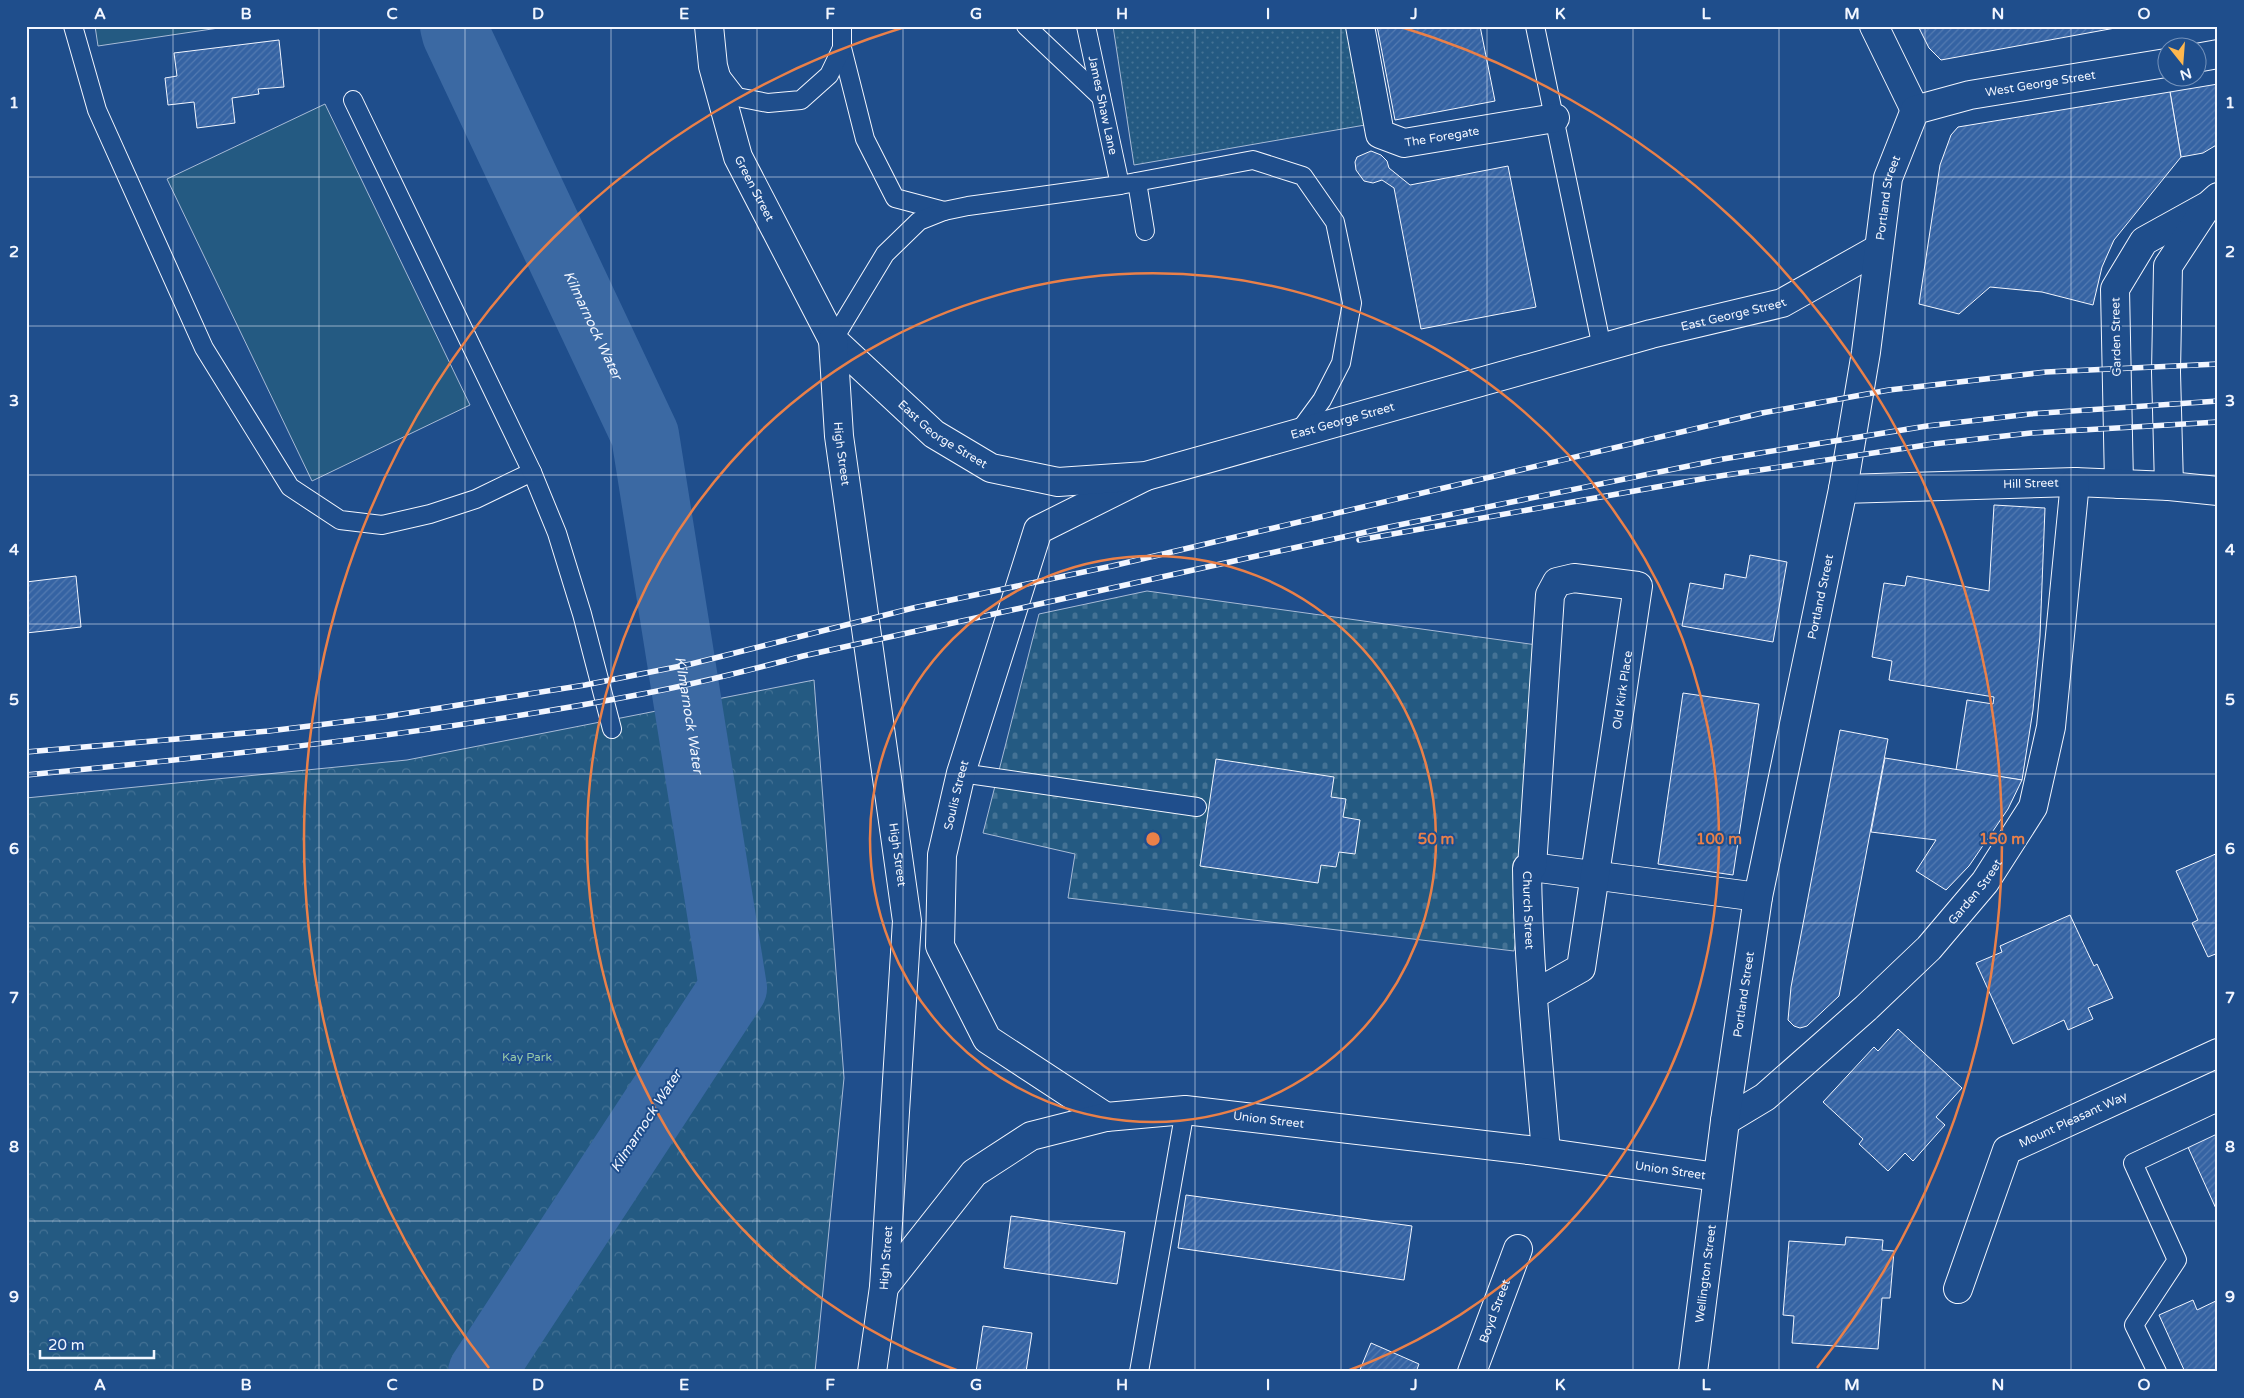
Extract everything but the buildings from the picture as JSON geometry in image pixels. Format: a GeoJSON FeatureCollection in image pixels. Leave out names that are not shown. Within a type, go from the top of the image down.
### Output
{"type":"FeatureCollection","features":[{"type":"Feature","properties":{"kind":"street","name":"Green Street"},"geometry":{"type":"LineString","coordinates":[[709,26],[713,66],[738,157],[833,340]]}},
{"type":"Feature","properties":{"kind":"street","name":"The Foregate"},"geometry":{"type":"LineString","coordinates":[[1360,26],[1380,134],[1404,144],[1555,118]]}},
{"type":"Feature","properties":{"kind":"street"},"geometry":{"type":"LineString","coordinates":[[1874,26],[1915,110]]}},
{"type":"Feature","properties":{"kind":"street","name":"West George Street"},"geometry":{"type":"LineString","coordinates":[[1915,110],[1970,95],[2156,65]]}},
{"type":"Feature","properties":{"kind":"street","name":"Portland Street"},"geometry":{"type":"LineString","coordinates":[[1717,1177],[1758,897],[1842,489],[1866,352],[1888,178],[1915,110]]}},
{"type":"Feature","properties":{"kind":"street","name":"Garden Street"},"geometry":{"type":"LineString","coordinates":[[2119,484],[2115,290],[2144,241],[2213,201]]}},
{"type":"Feature","properties":{"kind":"street","name":"Garden Street"},"geometry":{"type":"LineString","coordinates":[[2169,486],[2166,372],[2168,266],[2213,201]]}},
{"type":"Feature","properties":{"kind":"street","name":"East George Street"},"geometry":{"type":"LineString","coordinates":[[833,340],[934,434],[991,468],[1058,482],[1146,476],[1602,348],[1782,303],[1878,249]]}},
{"type":"Feature","properties":{"kind":"street","name":"High Street"},"geometry":{"type":"LineString","coordinates":[[833,340],[839,436],[907,921],[884,1287],[872,1372]]}},
{"type":"Feature","properties":{"kind":"street","name":"Soulis Street"},"geometry":{"type":"LineString","coordinates":[[1106,1117],[987,1039],[940,946],[942,855],[961,773],[1038,530],[1146,476]]}},
{"type":"Feature","properties":{"kind":"street","name":"Garden Street"},"geometry":{"type":"LineString","coordinates":[[1724,1121],[1765,1097],[1866,1008],[1929,948],[1985,882],[2033,807],[2051,727],[2075,482]]}},
{"type":"Feature","properties":{"kind":"street","name":"Hill Street"},"geometry":{"type":"LineString","coordinates":[[1842,489],[2075,482],[2169,486],[2218,491]]}},
{"type":"Feature","properties":{"kind":"street","name":"Old Kirk Place"},"geometry":{"type":"LineString","coordinates":[[1532,995],[1581,968],[1638,586],[1574,578],[1557,582]]}},
{"type":"Feature","properties":{"kind":"street","name":"Church Street"},"geometry":{"type":"LineString","coordinates":[[1546,1152],[1532,995],[1527,868],[1532,867],[1550,595],[1557,582]]}},
{"type":"Feature","properties":{"kind":"street"},"geometry":{"type":"LineString","coordinates":[[1532,867],[1758,897]]}},
{"type":"Feature","properties":{"kind":"street","name":"Mount Pleasant Way"},"geometry":{"type":"LineString","coordinates":[[1958,1289],[2007,1150],[2218,1053]]}},
{"type":"Feature","properties":{"kind":"street","name":"Union Street"},"geometry":{"type":"LineString","coordinates":[[884,1287],[974,1173],[1031,1136],[1106,1117],[1185,1110],[1546,1152],[1717,1177]]}},
{"type":"Feature","properties":{"kind":"street","name":"Wellington Street"},"geometry":{"type":"LineString","coordinates":[[1693,1372],[1717,1177]]}},
{"type":"Feature","properties":{"kind":"street","name":"Boyd Street"},"geometry":{"type":"LineString","coordinates":[[1472,1372],[1518,1249]]}},
{"type":"Feature","properties":{"kind":"lane"},"geometry":{"type":"LineString","coordinates":[[73,26],[97,110],[204,348],[290,487],[340,520],[382,525],[430,514],[476,499],[532,472]]}},
{"type":"Feature","properties":{"kind":"lane"},"geometry":{"type":"LineString","coordinates":[[842,26],[842,48],[865,140],[895,198],[944,211]]}},
{"type":"Feature","properties":{"kind":"lane"},"geometry":{"type":"LineString","coordinates":[[1026,26],[1101,97]]}},
{"type":"Feature","properties":{"kind":"lane","name":"James Shaw Lane"},"geometry":{"type":"LineString","coordinates":[[1086,26],[1101,97],[1145,231]]}},
{"type":"Feature","properties":{"kind":"lane"},"geometry":{"type":"LineString","coordinates":[[1535,26],[1602,348]]}},
{"type":"Feature","properties":{"kind":"lane"},"geometry":{"type":"LineString","coordinates":[[713,66],[737,97],[768,103],[801,100],[829,76],[842,48]]}},
{"type":"Feature","properties":{"kind":"lane"},"geometry":{"type":"LineString","coordinates":[[353,100],[532,472],[560,542],[582,614],[612,728]]}},
{"type":"Feature","properties":{"kind":"lane"},"geometry":{"type":"LineString","coordinates":[[833,340],[885,254],[918,221],[944,211],[1128,184],[1253,160],[1303,176],[1335,222],[1352,303],[1341,363],[1322,400],[1297,434]]}},
{"type":"Feature","properties":{"kind":"lane"},"geometry":{"type":"LineString","coordinates":[[961,773],[1197,807]]}},
{"type":"Feature","properties":{"kind":"lane"},"geometry":{"type":"LineString","coordinates":[[1139,1372],[1185,1110]]}},
{"type":"Feature","properties":{"kind":"lane"},"geometry":{"type":"LineString","coordinates":[[2157,1372],[2134,1325],[2177,1260],[2133,1163],[2218,1124]]}},
{"type":"Feature","properties":{"kind":"green space"},"geometry":{"type":"Polygon","coordinates":[[[95,26],[232,26],[98,46],[95,26]]]}},
{"type":"Feature","properties":{"kind":"green space"},"geometry":{"type":"Polygon","coordinates":[[[1113,26],[1348,26],[1365,125],[1134,165],[1113,26]]]}},
{"type":"Feature","properties":{"kind":"green space"},"geometry":{"type":"Polygon","coordinates":[[[325,104],[470,405],[312,481],[167,179],[325,104]]]}},
{"type":"Feature","properties":{"kind":"green space"},"geometry":{"type":"Polygon","coordinates":[[[1147,591],[1537,645],[1527,868],[1514,951],[1068,898],[1075,854],[983,833],[1039,614],[1147,591]]]}},
{"type":"Feature","properties":{"kind":"green space","name":"Kay Park"},"geometry":{"type":"Polygon","coordinates":[[[814,680],[844,1078],[815,1372],[26,1372],[26,798],[407,760],[814,680]]]}},
{"type":"Feature","properties":{"kind":"waterway","name":"Kilmarnock Water"},"geometry":{"type":"LineString","coordinates":[[454,26],[456,34],[645,435],[733,988],[482,1372]]}},
{"type":"Feature","properties":{"kind":"railway"},"geometry":{"type":"LineString","coordinates":[[26,752],[269,731],[383,717],[585,685],[691,664],[913,608],[1112,566],[1762,413],[1889,390],[2046,372],[2218,364]]}},
{"type":"Feature","properties":{"kind":"railway"},"geometry":{"type":"LineString","coordinates":[[26,775],[335,742],[489,720],[642,694],[743,672],[803,656],[1384,528],[1723,459],[1927,426],[2030,414],[2218,401]]}},
{"type":"Feature","properties":{"kind":"railway"},"geometry":{"type":"LineString","coordinates":[[1359,540],[1713,477],[1933,444],[2031,433],[2218,422]]}}]}
